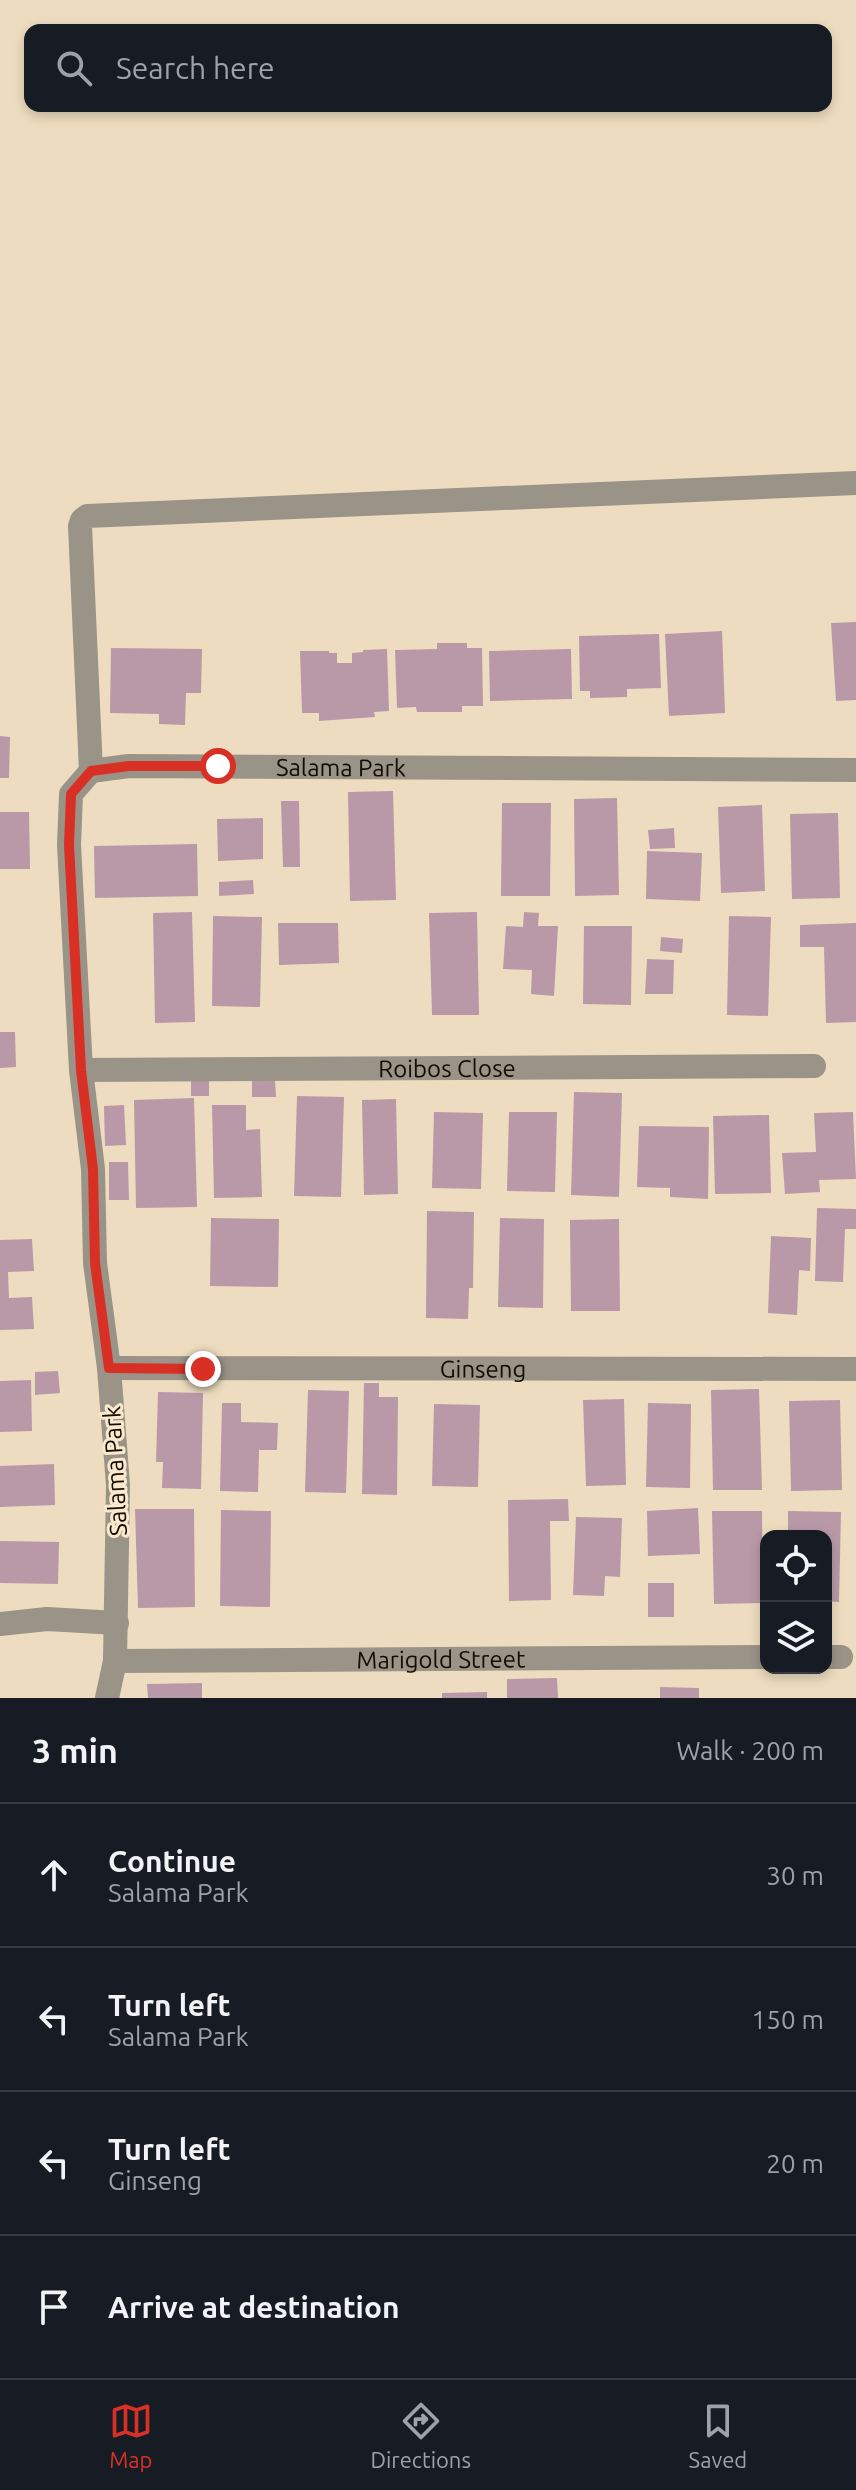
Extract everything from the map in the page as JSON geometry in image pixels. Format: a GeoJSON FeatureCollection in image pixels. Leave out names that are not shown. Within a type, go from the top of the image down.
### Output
{"type":"FeatureCollection","features":[{"type":"Feature","properties":{"kind":"street"},"geometry":{"type":"LineString","coordinates":[[91,771],[80,526],[87,516],[856,483]]}},
{"type":"Feature","properties":{"kind":"street","name":"Salama Park"},"geometry":{"type":"LineString","coordinates":[[107,1698],[115,1661],[117,1623],[118,1485],[109,1368],[95,1263],[93,1169],[81,1070],[69,845],[71,794],[91,771],[129,766],[856,770]]}},
{"type":"Feature","properties":{"kind":"street","name":"Roibos Close"},"geometry":{"type":"LineString","coordinates":[[81,1070],[814,1066]]}},
{"type":"Feature","properties":{"kind":"street","name":"Ginseng"},"geometry":{"type":"LineString","coordinates":[[109,1368],[856,1369]]}},
{"type":"Feature","properties":{"kind":"street"},"geometry":{"type":"LineString","coordinates":[[0,1624],[47,1619],[117,1623]]}},
{"type":"Feature","properties":{"kind":"street","name":"Marigold Street"},"geometry":{"type":"LineString","coordinates":[[115,1661],[760,1657]]}},
{"type":"Feature","properties":{"kind":"building"},"geometry":{"type":"Polygon","coordinates":[[[856,622],[856,700],[836,701],[831,623],[856,622]]]}},
{"type":"Feature","properties":{"kind":"building"},"geometry":{"type":"Polygon","coordinates":[[[722,631],[725,713],[669,716],[665,634],[722,631]]]}},
{"type":"Feature","properties":{"kind":"building"},"geometry":{"type":"Polygon","coordinates":[[[659,634],[661,688],[627,689],[627,697],[590,698],[590,691],[580,691],[579,636],[659,634]]]}},
{"type":"Feature","properties":{"kind":"building"},"geometry":{"type":"Polygon","coordinates":[[[437,643],[467,643],[467,648],[482,648],[483,706],[462,706],[462,712],[417,712],[416,707],[397,708],[395,650],[437,649],[437,643]]]}},
{"type":"Feature","properties":{"kind":"building"},"geometry":{"type":"Polygon","coordinates":[[[111,648],[202,649],[201,693],[186,693],[185,725],[159,724],[159,714],[110,713],[111,648]]]}},
{"type":"Feature","properties":{"kind":"building"},"geometry":{"type":"Polygon","coordinates":[[[387,649],[389,711],[374,712],[375,717],[319,721],[319,713],[302,713],[300,651],[329,651],[337,653],[337,663],[352,663],[352,653],[387,649]]]}},
{"type":"Feature","properties":{"kind":"building"},"geometry":{"type":"Polygon","coordinates":[[[571,649],[572,699],[490,701],[489,651],[571,649]]]}},
{"type":"Feature","properties":{"kind":"building"},"geometry":{"type":"Polygon","coordinates":[[[0,736],[10,737],[9,778],[0,778],[0,736]]]}},
{"type":"Feature","properties":{"kind":"building"},"geometry":{"type":"Polygon","coordinates":[[[393,791],[396,900],[350,901],[348,792],[393,791]]]}},
{"type":"Feature","properties":{"kind":"building"},"geometry":{"type":"Polygon","coordinates":[[[617,798],[619,895],[575,896],[574,799],[617,798]]]}},
{"type":"Feature","properties":{"kind":"building"},"geometry":{"type":"Polygon","coordinates":[[[281,801],[299,801],[300,867],[283,867],[281,801]]]}},
{"type":"Feature","properties":{"kind":"building"},"geometry":{"type":"Polygon","coordinates":[[[502,803],[551,803],[550,896],[501,896],[502,803]]]}},
{"type":"Feature","properties":{"kind":"building"},"geometry":{"type":"Polygon","coordinates":[[[762,805],[765,891],[721,893],[718,807],[762,805]]]}},
{"type":"Feature","properties":{"kind":"building"},"geometry":{"type":"Polygon","coordinates":[[[0,812],[29,812],[30,869],[0,869],[0,812]]]}},
{"type":"Feature","properties":{"kind":"building"},"geometry":{"type":"Polygon","coordinates":[[[838,813],[840,898],[792,899],[790,814],[838,813]]]}},
{"type":"Feature","properties":{"kind":"building"},"geometry":{"type":"Polygon","coordinates":[[[263,818],[263,859],[218,861],[217,819],[263,818]]]}},
{"type":"Feature","properties":{"kind":"building"},"geometry":{"type":"Polygon","coordinates":[[[674,828],[675,848],[650,849],[648,830],[674,828]]]}},
{"type":"Feature","properties":{"kind":"building"},"geometry":{"type":"Polygon","coordinates":[[[197,844],[198,896],[95,898],[94,846],[197,844]]]}},
{"type":"Feature","properties":{"kind":"building"},"geometry":{"type":"Polygon","coordinates":[[[647,851],[702,853],[700,901],[646,899],[647,851]]]}},
{"type":"Feature","properties":{"kind":"building"},"geometry":{"type":"Polygon","coordinates":[[[253,880],[254,894],[219,896],[219,882],[253,880]]]}},
{"type":"Feature","properties":{"kind":"building"},"geometry":{"type":"Polygon","coordinates":[[[192,912],[195,1022],[155,1023],[153,913],[192,912]]]}},
{"type":"Feature","properties":{"kind":"building"},"geometry":{"type":"Polygon","coordinates":[[[477,912],[479,1015],[432,1015],[429,913],[477,912]]]}},
{"type":"Feature","properties":{"kind":"building"},"geometry":{"type":"Polygon","coordinates":[[[524,912],[539,913],[538,926],[558,926],[554,996],[531,994],[532,970],[503,969],[506,926],[523,927],[524,912]]]}},
{"type":"Feature","properties":{"kind":"building"},"geometry":{"type":"Polygon","coordinates":[[[213,916],[262,917],[260,1007],[212,1006],[213,916]]]}},
{"type":"Feature","properties":{"kind":"building"},"geometry":{"type":"Polygon","coordinates":[[[729,916],[771,917],[768,1016],[727,1015],[729,916]]]}},
{"type":"Feature","properties":{"kind":"building"},"geometry":{"type":"Polygon","coordinates":[[[278,923],[338,923],[339,963],[279,965],[278,923]]]}},
{"type":"Feature","properties":{"kind":"building"},"geometry":{"type":"Polygon","coordinates":[[[856,923],[856,1022],[826,1023],[824,947],[800,947],[800,925],[856,923]]]}},
{"type":"Feature","properties":{"kind":"building"},"geometry":{"type":"Polygon","coordinates":[[[584,926],[632,926],[631,1005],[583,1004],[584,926]]]}},
{"type":"Feature","properties":{"kind":"building"},"geometry":{"type":"Polygon","coordinates":[[[661,937],[683,939],[682,953],[660,951],[661,937]]]}},
{"type":"Feature","properties":{"kind":"building"},"geometry":{"type":"Polygon","coordinates":[[[647,959],[674,960],[673,994],[645,994],[647,959]]]}},
{"type":"Feature","properties":{"kind":"building"},"geometry":{"type":"Polygon","coordinates":[[[0,1032],[15,1032],[16,1067],[0,1068],[0,1032]]]}},
{"type":"Feature","properties":{"kind":"building"},"geometry":{"type":"Polygon","coordinates":[[[209,1080],[209,1096],[191,1096],[191,1081],[209,1080]]]}},
{"type":"Feature","properties":{"kind":"building"},"geometry":{"type":"Polygon","coordinates":[[[252,1080],[275,1080],[276,1097],[252,1097],[252,1080]]]}},
{"type":"Feature","properties":{"kind":"building"},"geometry":{"type":"Polygon","coordinates":[[[574,1092],[622,1093],[619,1197],[571,1195],[574,1092]]]}},
{"type":"Feature","properties":{"kind":"building"},"geometry":{"type":"Polygon","coordinates":[[[297,1096],[344,1097],[341,1197],[294,1196],[297,1096]]]}},
{"type":"Feature","properties":{"kind":"building"},"geometry":{"type":"Polygon","coordinates":[[[194,1098],[197,1207],[136,1208],[134,1100],[194,1098]]]}},
{"type":"Feature","properties":{"kind":"building"},"geometry":{"type":"Polygon","coordinates":[[[396,1099],[398,1194],[364,1195],[362,1100],[396,1099]]]}},
{"type":"Feature","properties":{"kind":"building"},"geometry":{"type":"Polygon","coordinates":[[[124,1105],[126,1145],[105,1146],[104,1106],[124,1105]]]}},
{"type":"Feature","properties":{"kind":"building"},"geometry":{"type":"Polygon","coordinates":[[[212,1105],[246,1105],[246,1130],[260,1129],[262,1197],[214,1198],[212,1105]]]}},
{"type":"Feature","properties":{"kind":"building"},"geometry":{"type":"Polygon","coordinates":[[[434,1112],[483,1113],[481,1189],[432,1188],[434,1112]]]}},
{"type":"Feature","properties":{"kind":"building"},"geometry":{"type":"Polygon","coordinates":[[[509,1112],[557,1112],[555,1192],[507,1191],[509,1112]]]}},
{"type":"Feature","properties":{"kind":"building"},"geometry":{"type":"Polygon","coordinates":[[[853,1112],[856,1179],[819,1180],[820,1192],[785,1194],[782,1153],[816,1152],[814,1113],[853,1112]]]}},
{"type":"Feature","properties":{"kind":"building"},"geometry":{"type":"Polygon","coordinates":[[[769,1115],[771,1193],[715,1194],[713,1116],[769,1115]]]}},
{"type":"Feature","properties":{"kind":"building"},"geometry":{"type":"Polygon","coordinates":[[[639,1126],[709,1127],[708,1199],[670,1197],[670,1188],[637,1187],[639,1126]]]}},
{"type":"Feature","properties":{"kind":"building"},"geometry":{"type":"Polygon","coordinates":[[[109,1162],[128,1162],[129,1200],[109,1200],[109,1162]]]}},
{"type":"Feature","properties":{"kind":"building"},"geometry":{"type":"Polygon","coordinates":[[[817,1208],[856,1209],[856,1229],[845,1229],[843,1282],[815,1281],[817,1208]]]}},
{"type":"Feature","properties":{"kind":"building"},"geometry":{"type":"Polygon","coordinates":[[[427,1211],[474,1212],[473,1288],[469,1288],[468,1319],[426,1318],[427,1211]]]}},
{"type":"Feature","properties":{"kind":"building"},"geometry":{"type":"Polygon","coordinates":[[[211,1218],[279,1219],[278,1287],[210,1286],[211,1218]]]}},
{"type":"Feature","properties":{"kind":"building"},"geometry":{"type":"Polygon","coordinates":[[[500,1218],[544,1219],[543,1308],[498,1307],[500,1218]]]}},
{"type":"Feature","properties":{"kind":"building"},"geometry":{"type":"Polygon","coordinates":[[[619,1219],[620,1311],[571,1311],[570,1220],[619,1219]]]}},
{"type":"Feature","properties":{"kind":"building"},"geometry":{"type":"Polygon","coordinates":[[[771,1236],[811,1238],[810,1271],[799,1270],[797,1315],[768,1313],[771,1236]]]}},
{"type":"Feature","properties":{"kind":"building"},"geometry":{"type":"Polygon","coordinates":[[[32,1239],[34,1271],[8,1272],[9,1298],[32,1297],[34,1329],[0,1330],[0,1240],[32,1239]]]}},
{"type":"Feature","properties":{"kind":"building"},"geometry":{"type":"Polygon","coordinates":[[[58,1371],[60,1393],[35,1395],[35,1372],[58,1371]]]}},
{"type":"Feature","properties":{"kind":"building"},"geometry":{"type":"Polygon","coordinates":[[[31,1380],[32,1431],[0,1432],[0,1381],[31,1380]]]}},
{"type":"Feature","properties":{"kind":"building"},"geometry":{"type":"Polygon","coordinates":[[[364,1383],[379,1383],[379,1397],[398,1397],[397,1495],[362,1494],[364,1383]]]}},
{"type":"Feature","properties":{"kind":"building"},"geometry":{"type":"Polygon","coordinates":[[[759,1389],[762,1490],[713,1490],[711,1390],[759,1389]]]}},
{"type":"Feature","properties":{"kind":"building"},"geometry":{"type":"Polygon","coordinates":[[[308,1390],[349,1391],[346,1493],[305,1492],[308,1390]]]}},
{"type":"Feature","properties":{"kind":"building"},"geometry":{"type":"Polygon","coordinates":[[[158,1392],[203,1393],[201,1489],[162,1488],[163,1462],[156,1462],[158,1392]]]}},
{"type":"Feature","properties":{"kind":"building"},"geometry":{"type":"Polygon","coordinates":[[[624,1399],[626,1485],[586,1486],[583,1400],[624,1399]]]}},
{"type":"Feature","properties":{"kind":"building"},"geometry":{"type":"Polygon","coordinates":[[[840,1400],[842,1490],[791,1491],[789,1401],[840,1400]]]}},
{"type":"Feature","properties":{"kind":"building"},"geometry":{"type":"Polygon","coordinates":[[[222,1403],[241,1403],[241,1422],[278,1423],[277,1450],[259,1450],[258,1492],[220,1491],[222,1403]]]}},
{"type":"Feature","properties":{"kind":"building"},"geometry":{"type":"Polygon","coordinates":[[[648,1403],[691,1404],[690,1488],[646,1487],[648,1403]]]}},
{"type":"Feature","properties":{"kind":"building"},"geometry":{"type":"Polygon","coordinates":[[[434,1404],[480,1405],[478,1487],[432,1486],[434,1404]]]}},
{"type":"Feature","properties":{"kind":"building"},"geometry":{"type":"Polygon","coordinates":[[[54,1464],[55,1505],[0,1507],[0,1466],[54,1464]]]}},
{"type":"Feature","properties":{"kind":"building"},"geometry":{"type":"Polygon","coordinates":[[[568,1499],[569,1521],[550,1521],[551,1600],[509,1601],[508,1500],[568,1499]]]}},
{"type":"Feature","properties":{"kind":"building"},"geometry":{"type":"Polygon","coordinates":[[[698,1508],[700,1554],[648,1556],[647,1511],[698,1508]]]}},
{"type":"Feature","properties":{"kind":"building"},"geometry":{"type":"Polygon","coordinates":[[[135,1509],[194,1509],[195,1607],[138,1608],[135,1509]]]}},
{"type":"Feature","properties":{"kind":"building"},"geometry":{"type":"Polygon","coordinates":[[[221,1510],[271,1511],[270,1607],[220,1606],[221,1510]]]}},
{"type":"Feature","properties":{"kind":"building"},"geometry":{"type":"Polygon","coordinates":[[[712,1511],[762,1511],[760,1603],[714,1604],[712,1511]]]}},
{"type":"Feature","properties":{"kind":"building"},"geometry":{"type":"Polygon","coordinates":[[[788,1511],[841,1512],[839,1602],[832,1601],[832,1530],[788,1530],[788,1511]]]}},
{"type":"Feature","properties":{"kind":"building"},"geometry":{"type":"Polygon","coordinates":[[[576,1517],[622,1518],[620,1577],[605,1576],[604,1596],[573,1595],[576,1517]]]}},
{"type":"Feature","properties":{"kind":"building"},"geometry":{"type":"Polygon","coordinates":[[[0,1541],[59,1542],[58,1584],[0,1583],[0,1541]]]}},
{"type":"Feature","properties":{"kind":"building"},"geometry":{"type":"Polygon","coordinates":[[[648,1583],[674,1583],[674,1617],[648,1617],[648,1583]]]}},
{"type":"Feature","properties":{"kind":"building"},"geometry":{"type":"Polygon","coordinates":[[[557,1678],[558,1698],[507,1698],[507,1679],[557,1678]]]}},
{"type":"Feature","properties":{"kind":"building"},"geometry":{"type":"Polygon","coordinates":[[[202,1683],[202,1698],[148,1698],[147,1684],[202,1683]]]}},
{"type":"Feature","properties":{"kind":"building"},"geometry":{"type":"Polygon","coordinates":[[[660,1687],[699,1688],[699,1698],[660,1698],[660,1687]]]}},
{"type":"Feature","properties":{"kind":"building"},"geometry":{"type":"Polygon","coordinates":[[[487,1692],[487,1698],[442,1698],[442,1693],[487,1692]]]}},
{"type":"Feature","properties":{"kind":"route"},"geometry":{"type":"LineString","coordinates":[[203,1369],[109,1368],[95,1263],[93,1169],[81,1070],[69,845],[71,794],[91,771],[129,766],[218,766]]}}]}
